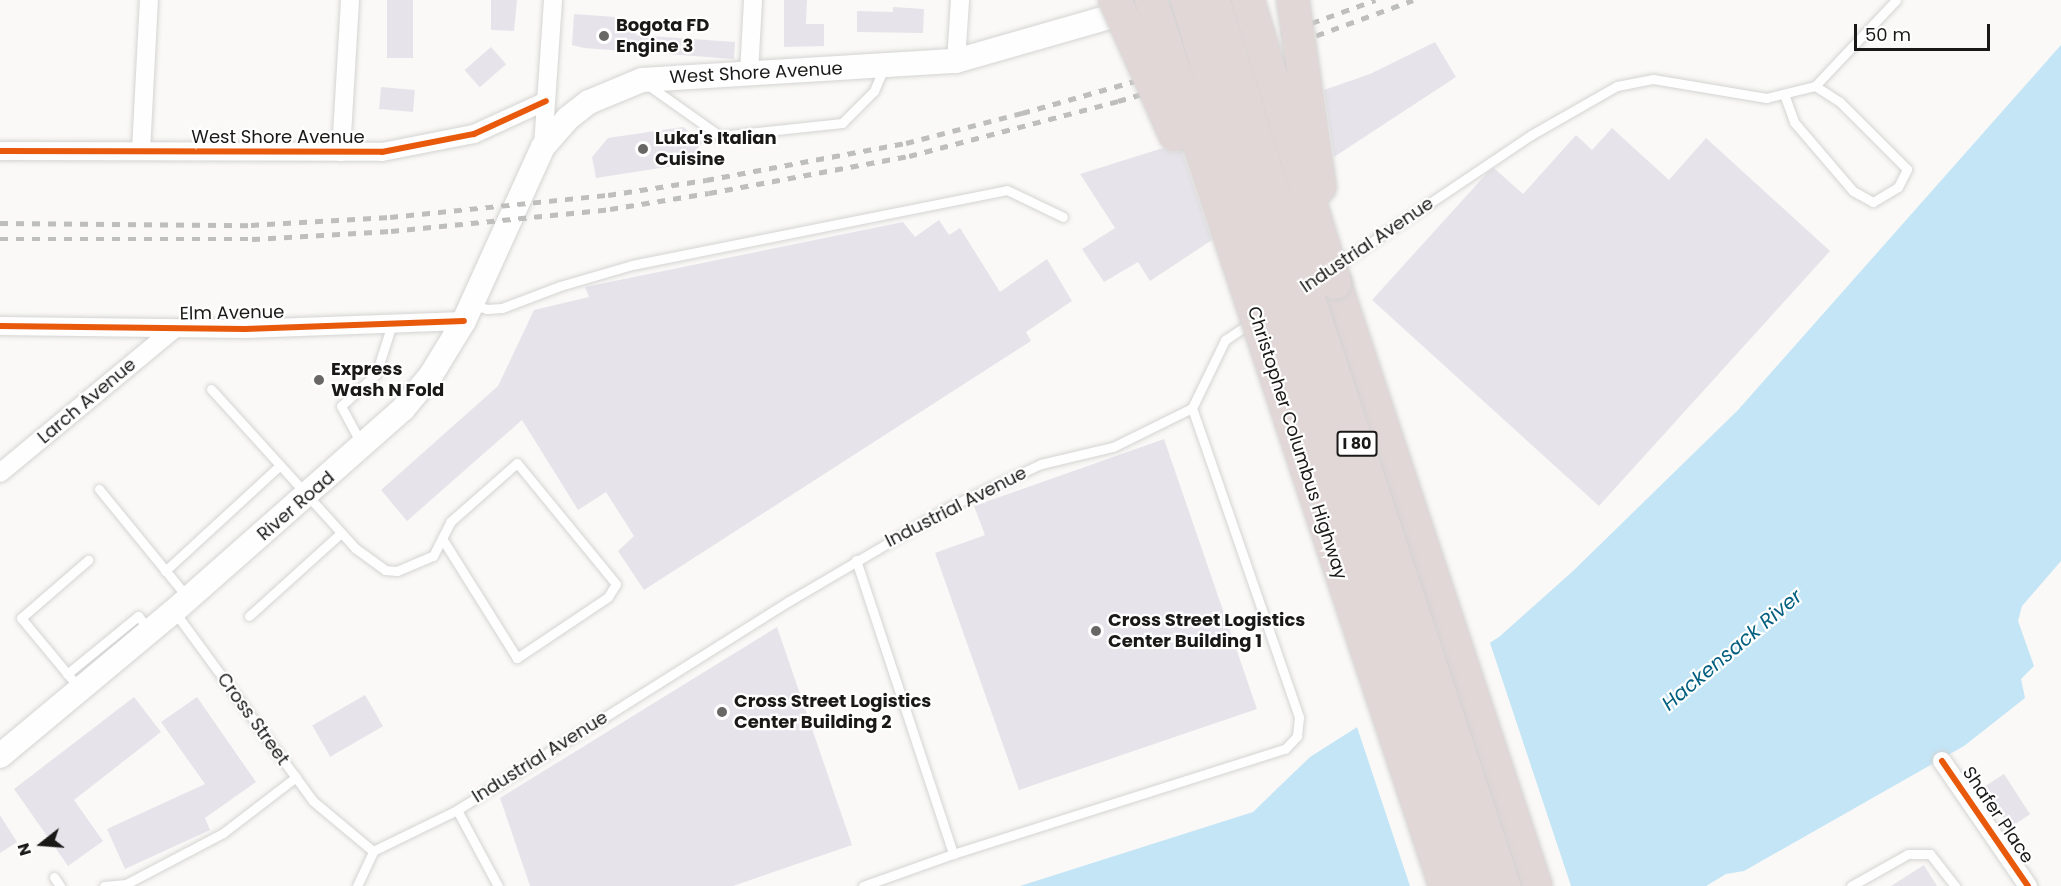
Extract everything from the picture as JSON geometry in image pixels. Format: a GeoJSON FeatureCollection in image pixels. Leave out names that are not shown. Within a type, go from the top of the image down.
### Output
{"type":"FeatureCollection","features":[{"type":"Feature","properties":{"kind":"highway"},"geometry":{"type":"LineString","coordinates":[[1115,0],[1262,308]]}},
{"type":"Feature","properties":{"kind":"highway","name":"Christopher Columbus Highway"},"geometry":{"type":"LineString","coordinates":[[1151,0],[1262,308],[1445,886]]}},
{"type":"Feature","properties":{"kind":"highway","name":"Christopher Columbus Highway"},"geometry":{"type":"LineString","coordinates":[[1187,0],[1239,172],[1476,886]]}},
{"type":"Feature","properties":{"kind":"highway","name":"I 80"},"geometry":{"type":"LineString","coordinates":[[1214,0],[1275,197],[1504,886]]}},
{"type":"Feature","properties":{"kind":"highway","name":"I 80"},"geometry":{"type":"LineString","coordinates":[[1248,0],[1323,281],[1536,886]]}},
{"type":"Feature","properties":{"kind":"highway"},"geometry":{"type":"LineString","coordinates":[[1293,0],[1323,281]]}},
{"type":"Feature","properties":{"kind":"main road","name":"West Shore Avenue"},"geometry":{"type":"LineString","coordinates":[[518,197],[543,147],[567,119],[589,102],[642,80],[956,61],[1169,0]]}},
{"type":"Feature","properties":{"kind":"main road","name":"River Road"},"geometry":{"type":"LineString","coordinates":[[0,756],[74,681],[151,631],[364,448],[403,409],[431,375],[468,312],[518,197]]}},
{"type":"Feature","properties":{"kind":"street"},"geometry":{"type":"LineString","coordinates":[[141,152],[149,0]]}},
{"type":"Feature","properties":{"kind":"street"},"geometry":{"type":"LineString","coordinates":[[341,152],[350,0]]}},
{"type":"Feature","properties":{"kind":"street"},"geometry":{"type":"LineString","coordinates":[[543,147],[553,0]]}},
{"type":"Feature","properties":{"kind":"street"},"geometry":{"type":"LineString","coordinates":[[749,75],[753,0]]}},
{"type":"Feature","properties":{"kind":"street"},"geometry":{"type":"LineString","coordinates":[[956,61],[960,0]]}},
{"type":"Feature","properties":{"kind":"street","name":"West Shore Avenue"},"geometry":{"type":"LineString","coordinates":[[0,151],[382,152],[436,144],[502,123],[546,100]]}},
{"type":"Feature","properties":{"kind":"street","name":"Elm Avenue"},"geometry":{"type":"LineString","coordinates":[[0,326],[174,329],[392,324],[468,312]]}},
{"type":"Feature","properties":{"kind":"street","name":"Larch Avenue"},"geometry":{"type":"LineString","coordinates":[[0,473],[174,329]]}},
{"type":"Feature","properties":{"kind":"street","name":"Shafer Place"},"geometry":{"type":"LineString","coordinates":[[1942,761],[2028,886]]}},
{"type":"Feature","properties":{"kind":"lane"},"geometry":{"type":"LineString","coordinates":[[1784,94],[1794,122],[1853,191],[1873,202],[1898,187],[1907,169],[1840,102],[1815,86],[1896,0]]}},
{"type":"Feature","properties":{"kind":"lane"},"geometry":{"type":"LineString","coordinates":[[642,80],[720,136],[842,123],[874,91],[885,66]]}},
{"type":"Feature","properties":{"kind":"lane","name":"Industrial Avenue"},"geometry":{"type":"LineString","coordinates":[[373,851],[457,810],[856,560],[1002,480],[1041,464],[1113,447],[1192,408],[1225,340],[1262,308],[1323,281],[1531,135],[1617,86],[1653,79],[1766,98],[1815,86]]}},
{"type":"Feature","properties":{"kind":"lane"},"geometry":{"type":"LineString","coordinates":[[468,312],[502,308],[560,286],[632,265],[1007,190],[1063,217]]}},
{"type":"Feature","properties":{"kind":"lane"},"geometry":{"type":"LineString","coordinates":[[364,448],[341,406],[376,374],[392,324]]}},
{"type":"Feature","properties":{"kind":"lane"},"geometry":{"type":"LineString","coordinates":[[211,389],[278,467],[341,533],[385,570],[397,571],[433,556],[450,522],[517,464],[616,584],[608,597],[517,658],[443,540]]}},
{"type":"Feature","properties":{"kind":"lane"},"geometry":{"type":"LineString","coordinates":[[863,886],[953,854],[1286,748],[1297,736],[1299,717],[1192,408]]}},
{"type":"Feature","properties":{"kind":"lane"},"geometry":{"type":"LineString","coordinates":[[165,571],[278,467]]}},
{"type":"Feature","properties":{"kind":"lane","name":"Cross Street"},"geometry":{"type":"LineString","coordinates":[[99,489],[165,571],[181,605],[296,777],[335,824],[373,851]]}},
{"type":"Feature","properties":{"kind":"lane"},"geometry":{"type":"LineString","coordinates":[[249,616],[341,533]]}},
{"type":"Feature","properties":{"kind":"lane"},"geometry":{"type":"LineString","coordinates":[[74,681],[21,618],[88,560]]}},
{"type":"Feature","properties":{"kind":"lane"},"geometry":{"type":"LineString","coordinates":[[856,560],[953,854]]}},
{"type":"Feature","properties":{"kind":"lane"},"geometry":{"type":"LineString","coordinates":[[104,886],[126,884],[223,833],[296,777]]}},
{"type":"Feature","properties":{"kind":"lane"},"geometry":{"type":"LineString","coordinates":[[457,810],[498,886]]}},
{"type":"Feature","properties":{"kind":"lane"},"geometry":{"type":"LineString","coordinates":[[357,886],[373,851]]}},
{"type":"Feature","properties":{"kind":"lane"},"geometry":{"type":"LineString","coordinates":[[1851,886],[1908,854],[1930,854],[1955,886]]}},
{"type":"Feature","properties":{"kind":"lane"},"geometry":{"type":"LineString","coordinates":[[54,877],[60,886]]}},
{"type":"Feature","properties":{"kind":"water","name":"Hackensack River"},"geometry":{"type":"Polygon","coordinates":[[[2061,45],[2061,561],[2022,606],[2018,621],[2034,666],[2021,679],[2025,698],[1964,746],[1744,871],[1726,874],[1706,886],[1020,886],[1253,812],[1310,757],[1499,637],[1573,571],[1738,410],[2061,45]]]}},
{"type":"Feature","properties":{"kind":"pier"},"geometry":{"type":"Polygon","coordinates":[[[1489,640],[1571,886],[1410,886],[1356,724],[1489,640]]]}},
{"type":"Feature","properties":{"kind":"building"},"geometry":{"type":"Polygon","coordinates":[[[387,0],[413,0],[413,58],[387,58],[387,0]]]}},
{"type":"Feature","properties":{"kind":"building"},"geometry":{"type":"Polygon","coordinates":[[[491,0],[517,0],[514,31],[491,30],[491,0]]]}},
{"type":"Feature","properties":{"kind":"building"},"geometry":{"type":"Polygon","coordinates":[[[784,0],[807,0],[806,24],[824,24],[824,46],[784,47],[784,0]]]}},
{"type":"Feature","properties":{"kind":"building"},"geometry":{"type":"Polygon","coordinates":[[[893,7],[924,9],[923,33],[857,32],[857,11],[893,12],[893,7]]]}},
{"type":"Feature","properties":{"kind":"building"},"geometry":{"type":"Polygon","coordinates":[[[574,14],[615,17],[615,27],[637,28],[636,35],[735,42],[734,59],[584,48],[572,45],[574,14]]]}},
{"type":"Feature","properties":{"kind":"building"},"geometry":{"type":"Polygon","coordinates":[[[1435,42],[1456,77],[1334,157],[1324,90],[1370,74],[1435,42]]]}},
{"type":"Feature","properties":{"kind":"building"},"geometry":{"type":"Polygon","coordinates":[[[491,47],[506,64],[480,87],[465,70],[491,47]]]}},
{"type":"Feature","properties":{"kind":"building"},"geometry":{"type":"Polygon","coordinates":[[[381,87],[415,90],[413,112],[379,109],[381,87]]]}},
{"type":"Feature","properties":{"kind":"building"},"geometry":{"type":"Polygon","coordinates":[[[683,127],[703,142],[686,164],[596,178],[592,157],[608,138],[683,127]]]}},
{"type":"Feature","properties":{"kind":"building"},"geometry":{"type":"Polygon","coordinates":[[[1612,128],[1669,180],[1706,138],[1830,251],[1599,506],[1372,300],[1488,172],[1494,168],[1523,194],[1576,135],[1592,150],[1612,128]]]}},
{"type":"Feature","properties":{"kind":"building"},"geometry":{"type":"Polygon","coordinates":[[[1163,148],[1173,153],[1182,151],[1212,240],[1150,281],[1138,262],[1104,282],[1082,249],[1115,228],[1080,174],[1163,148]]]}},
{"type":"Feature","properties":{"kind":"building"},"geometry":{"type":"Polygon","coordinates":[[[939,220],[949,235],[960,228],[1000,292],[1047,259],[1072,301],[1026,332],[1031,341],[644,590],[618,551],[634,536],[606,492],[578,510],[522,420],[407,521],[381,490],[498,386],[534,310],[589,297],[585,287],[903,222],[915,237],[939,220]]]}},
{"type":"Feature","properties":{"kind":"building","name":"Cross Street Logistics Center Building 1"},"geometry":{"type":"Polygon","coordinates":[[[1164,439],[1257,709],[1019,790],[935,553],[985,535],[974,506],[1164,439]]]}},
{"type":"Feature","properties":{"kind":"building","name":"Cross Street Logistics Center Building 2"},"geometry":{"type":"Polygon","coordinates":[[[777,627],[852,845],[733,886],[530,886],[500,798],[777,627]]]}},
{"type":"Feature","properties":{"kind":"building"},"geometry":{"type":"Polygon","coordinates":[[[365,695],[383,726],[330,757],[312,726],[365,695]]]}},
{"type":"Feature","properties":{"kind":"building"},"geometry":{"type":"Polygon","coordinates":[[[134,697],[161,732],[74,800],[103,841],[68,866],[14,789],[134,697]]]}},
{"type":"Feature","properties":{"kind":"building"},"geometry":{"type":"Polygon","coordinates":[[[197,697],[256,782],[205,818],[210,830],[125,869],[107,829],[205,784],[161,722],[197,697]]]}},
{"type":"Feature","properties":{"kind":"building"},"geometry":{"type":"Polygon","coordinates":[[[2004,774],[2030,814],[2010,827],[1984,787],[2004,774]]]}},
{"type":"Feature","properties":{"kind":"building"},"geometry":{"type":"Polygon","coordinates":[[[0,815],[17,842],[0,853],[0,815]]]}},
{"type":"Feature","properties":{"kind":"building"},"geometry":{"type":"Polygon","coordinates":[[[1924,865],[1937,886],[1891,886],[1924,865]]]}},
{"type":"Feature","properties":{"kind":"railway"},"geometry":{"type":"LineString","coordinates":[[0,223],[251,225],[390,217],[608,195],[706,180],[906,143],[1022,113],[1206,61],[1375,0]]}},
{"type":"Feature","properties":{"kind":"railway"},"geometry":{"type":"LineString","coordinates":[[0,239],[252,239],[391,231],[610,209],[709,193],[909,156],[1118,101],[1211,74],[1413,0]]}},
{"type":"Feature","properties":{"kind":"cycle path"},"geometry":{"type":"LineString","coordinates":[[0,151],[382,152],[474,134],[546,101]]}},
{"type":"Feature","properties":{"kind":"cycle path"},"geometry":{"type":"LineString","coordinates":[[0,326],[245,329],[464,321]]}},
{"type":"Feature","properties":{"kind":"cycle path"},"geometry":{"type":"LineString","coordinates":[[1942,761],[2028,886]]}},
{"type":"Feature","properties":{"kind":"place","name":"Bogota FD Engine 3"},"geometry":{"type":"Point","coordinates":[604,36]}},
{"type":"Feature","properties":{"kind":"place","name":"Luka's Italian Cuisine"},"geometry":{"type":"Point","coordinates":[643,149]}},
{"type":"Feature","properties":{"kind":"place","name":"Express Wash N Fold"},"geometry":{"type":"Point","coordinates":[319,380]}},
{"type":"Feature","properties":{"kind":"place","name":"Cross Street Logistics Center Building 1"},"geometry":{"type":"Point","coordinates":[1096,631]}},
{"type":"Feature","properties":{"kind":"place","name":"Cross Street Logistics Center Building 2"},"geometry":{"type":"Point","coordinates":[722,712]}}]}
